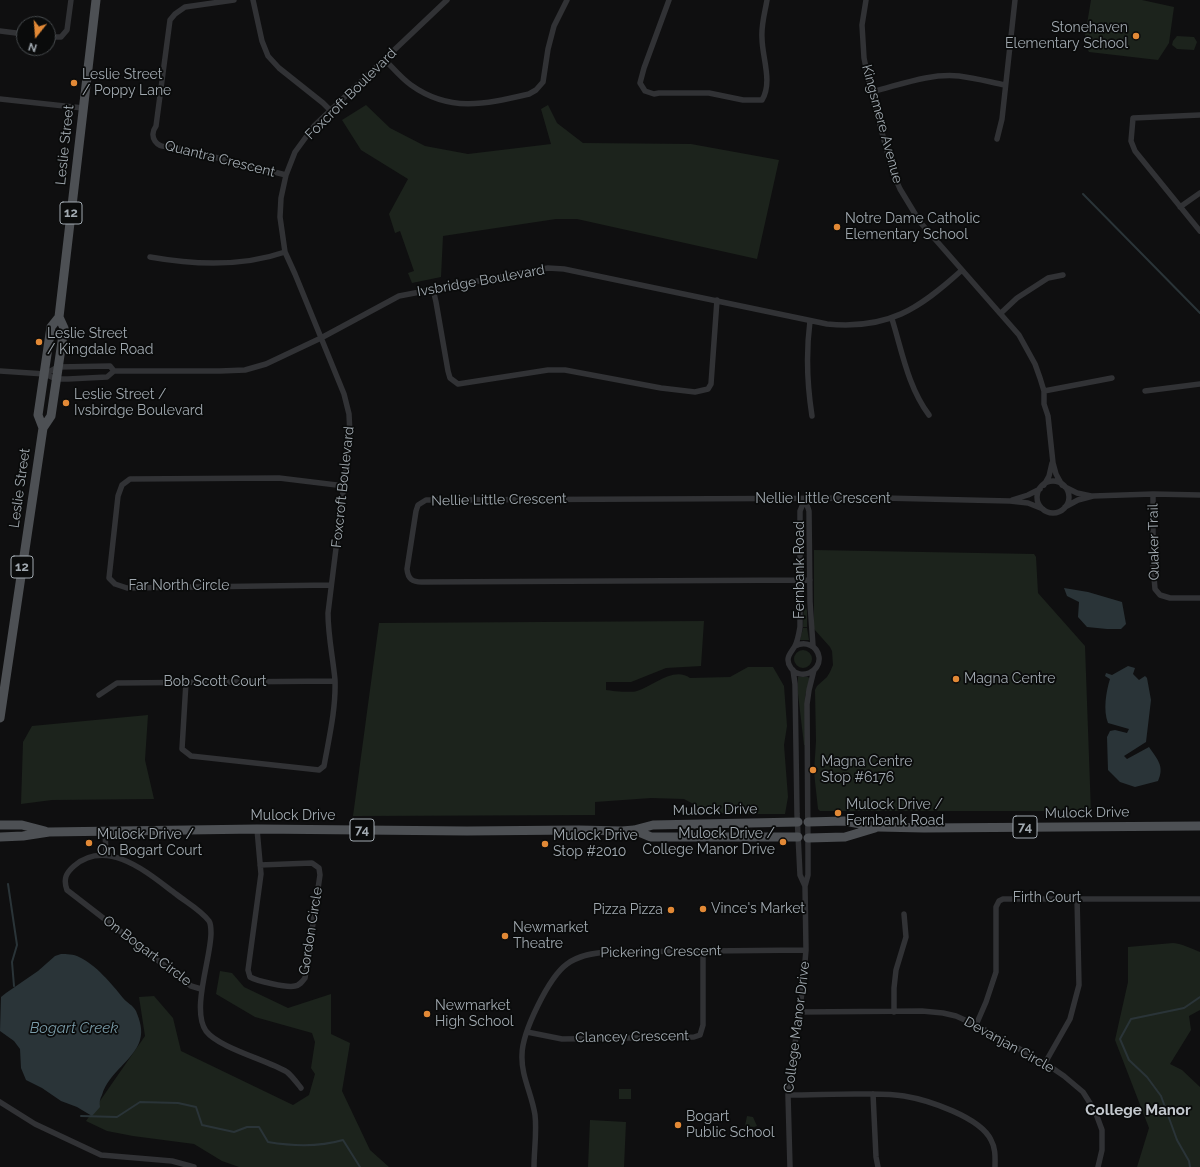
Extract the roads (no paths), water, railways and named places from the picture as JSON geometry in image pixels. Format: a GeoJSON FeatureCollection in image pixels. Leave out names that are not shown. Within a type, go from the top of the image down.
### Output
{"type":"FeatureCollection","features":[{"type":"Feature","properties":{"kind":"main road","name":"Leslie Street"},"geometry":{"type":"LineString","coordinates":[[43,428],[38,415],[52,327],[59,317],[96,0]]}},
{"type":"Feature","properties":{"kind":"main road","name":"Leslie Street"},"geometry":{"type":"LineString","coordinates":[[0,718],[43,428],[51,416],[64,328],[59,317]]}},
{"type":"Feature","properties":{"kind":"main road","name":"Mulock Drive"},"geometry":{"type":"LineString","coordinates":[[808,822],[844,821],[878,827],[1200,826]]}},
{"type":"Feature","properties":{"kind":"main road","name":"Mulock Drive"},"geometry":{"type":"LineString","coordinates":[[0,837],[23,836],[48,832],[256,829],[634,830],[653,825],[798,822]]}},
{"type":"Feature","properties":{"kind":"main road","name":"Mulock Drive"},"geometry":{"type":"LineString","coordinates":[[0,825],[22,825],[48,832]]}},
{"type":"Feature","properties":{"kind":"main road","name":"Mulock Drive"},"geometry":{"type":"LineString","coordinates":[[808,838],[844,837],[878,827]]}},
{"type":"Feature","properties":{"kind":"main road","name":"Mulock Drive"},"geometry":{"type":"LineString","coordinates":[[634,830],[651,837],[798,838]]}},
{"type":"Feature","properties":{"kind":"street"},"geometry":{"type":"LineString","coordinates":[[56,37],[61,37],[67,30],[71,0]]}},
{"type":"Feature","properties":{"kind":"street","name":"Quantra Crescent"},"geometry":{"type":"LineString","coordinates":[[234,0],[185,7],[174,14],[170,20],[156,126],[152,135],[154,140],[161,146],[170,146],[286,175]]}},
{"type":"Feature","properties":{"kind":"street"},"geometry":{"type":"LineString","coordinates":[[253,0],[262,41],[268,56],[279,68],[324,103],[330,110]]}},
{"type":"Feature","properties":{"kind":"street","name":"Foxcroft Boulevard"},"geometry":{"type":"LineString","coordinates":[[186,682],[182,749],[191,756],[319,770],[324,766],[334,712],[335,681],[328,625],[328,613],[345,486],[350,435],[349,414],[344,394],[285,252],[280,217],[281,198],[286,175],[295,152],[314,126],[448,0]]}},
{"type":"Feature","properties":{"kind":"street"},"geometry":{"type":"LineString","coordinates":[[385,60],[410,85],[426,94],[458,104],[474,105],[529,94],[536,90],[543,82],[548,49],[554,26],[567,0]]}},
{"type":"Feature","properties":{"kind":"street"},"geometry":{"type":"LineString","coordinates":[[669,0],[640,83],[645,91],[654,94],[709,93],[753,101],[762,100],[766,92],[762,37],[767,0]]}},
{"type":"Feature","properties":{"kind":"street","name":"Kingsmere Avenue"},"geometry":{"type":"LineString","coordinates":[[866,0],[862,25],[863,43],[871,92],[893,173],[900,189],[920,222],[1019,335],[1035,364],[1044,391],[1044,404],[1048,416],[1052,463],[1063,486]]}},
{"type":"Feature","properties":{"kind":"street"},"geometry":{"type":"LineString","coordinates":[[997,139],[1002,119],[1015,0]]}},
{"type":"Feature","properties":{"kind":"street"},"geometry":{"type":"LineString","coordinates":[[0,31],[16,33]]}},
{"type":"Feature","properties":{"kind":"street"},"geometry":{"type":"LineString","coordinates":[[871,92],[927,78],[950,76],[959,76],[1005,85]]}},
{"type":"Feature","properties":{"kind":"street"},"geometry":{"type":"LineString","coordinates":[[0,99],[83,108]]}},
{"type":"Feature","properties":{"kind":"street"},"geometry":{"type":"LineString","coordinates":[[1200,115],[1133,118],[1131,141],[1135,151],[1200,231]]}},
{"type":"Feature","properties":{"kind":"street"},"geometry":{"type":"LineString","coordinates":[[1180,207],[1200,193]]}},
{"type":"Feature","properties":{"kind":"street"},"geometry":{"type":"LineString","coordinates":[[150,257],[178,262],[217,263],[247,261],[285,252]]}},
{"type":"Feature","properties":{"kind":"street","name":"Ivsbridge Boulevard"},"geometry":{"type":"LineString","coordinates":[[45,374],[56,379],[107,377],[114,371],[244,370],[266,364],[321,338],[399,296],[548,268],[564,269],[844,326],[892,318],[924,302],[962,270]]}},
{"type":"Feature","properties":{"kind":"street"},"geometry":{"type":"LineString","coordinates":[[1001,313],[1017,298],[1048,278],[1063,275]]}},
{"type":"Feature","properties":{"kind":"street"},"geometry":{"type":"LineString","coordinates":[[433,289],[448,371],[450,378],[458,384],[548,370],[565,370],[661,388],[695,392],[708,389],[712,384],[717,300]]}},
{"type":"Feature","properties":{"kind":"street"},"geometry":{"type":"LineString","coordinates":[[892,318],[906,369],[920,403],[929,415]]}},
{"type":"Feature","properties":{"kind":"street"},"geometry":{"type":"LineString","coordinates":[[810,320],[808,340],[808,394],[812,416]]}},
{"type":"Feature","properties":{"kind":"street","name":"Ivsbridge Boulevard"},"geometry":{"type":"LineString","coordinates":[[58,367],[110,366],[114,371]]}},
{"type":"Feature","properties":{"kind":"street"},"geometry":{"type":"LineString","coordinates":[[0,371],[45,374],[58,367]]}},
{"type":"Feature","properties":{"kind":"street"},"geometry":{"type":"LineString","coordinates":[[1044,391],[1112,378]]}},
{"type":"Feature","properties":{"kind":"street"},"geometry":{"type":"LineString","coordinates":[[1145,391],[1200,384]]}},
{"type":"Feature","properties":{"kind":"street","name":"Kingsmere Avenue"},"geometry":{"type":"LineString","coordinates":[[1042,487],[1049,476],[1052,463]]}},
{"type":"Feature","properties":{"kind":"street","name":"Far North Circle"},"geometry":{"type":"LineString","coordinates":[[331,584],[126,588],[115,584],[109,578],[118,496],[122,485],[130,480],[279,478],[345,486]]}},
{"type":"Feature","properties":{"kind":"street"},"geometry":{"type":"LineString","coordinates":[[1052,482],[1063,486],[1069,496],[1065,507],[1059,512],[1053,513],[1042,509],[1038,501],[1038,495],[1042,487],[1052,482]]}},
{"type":"Feature","properties":{"kind":"street","name":"Quaker Trail"},"geometry":{"type":"LineString","coordinates":[[1063,486],[1077,494],[1093,496],[1200,494]]}},
{"type":"Feature","properties":{"kind":"street","name":"Nellie Little Crescent"},"geometry":{"type":"LineString","coordinates":[[1010,501],[1028,495],[1042,487]]}},
{"type":"Feature","properties":{"kind":"street","name":"Quaker Trail"},"geometry":{"type":"LineString","coordinates":[[1153,494],[1153,565],[1155,589],[1160,595],[1170,598],[1200,598]]}},
{"type":"Feature","properties":{"kind":"street","name":"Quaker Trail"},"geometry":{"type":"LineString","coordinates":[[1065,507],[1078,500],[1093,496]]}},
{"type":"Feature","properties":{"kind":"street","name":"Nellie Little Crescent"},"geometry":{"type":"LineString","coordinates":[[810,580],[422,582],[412,580],[408,577],[407,569],[416,511],[418,505],[426,500],[883,498],[1010,501],[1028,503],[1042,509]]}},
{"type":"Feature","properties":{"kind":"street","name":"Fernbank Road"},"geometry":{"type":"LineString","coordinates":[[804,499],[809,511],[810,627],[813,646]]}},
{"type":"Feature","properties":{"kind":"street","name":"Fernbank Road"},"geometry":{"type":"LineString","coordinates":[[795,646],[800,627],[800,511],[804,499]]}},
{"type":"Feature","properties":{"kind":"street"},"geometry":{"type":"LineString","coordinates":[[808,822],[807,704],[814,670],[818,665],[819,656],[813,646],[804,643],[795,646],[788,657],[789,665],[793,670],[802,674],[806,674],[814,670]]}},
{"type":"Feature","properties":{"kind":"street"},"geometry":{"type":"LineString","coordinates":[[793,670],[795,684],[798,838]]}},
{"type":"Feature","properties":{"kind":"street","name":"Bob Scott Court"},"geometry":{"type":"LineString","coordinates":[[99,695],[117,683],[335,681]]}},
{"type":"Feature","properties":{"kind":"street","name":"College Manor Drive"},"geometry":{"type":"LineString","coordinates":[[790,1167],[788,1095],[789,1078],[800,1012],[806,950],[805,886],[808,875],[808,822]]}},
{"type":"Feature","properties":{"kind":"street","name":"Gordon Circle"},"geometry":{"type":"LineString","coordinates":[[256,829],[260,865],[261,874],[248,970],[250,977],[257,981],[295,986],[301,984],[305,978],[320,875],[319,868],[312,863],[260,865]]}},
{"type":"Feature","properties":{"kind":"street"},"geometry":{"type":"LineString","coordinates":[[105,831],[106,855]]}},
{"type":"Feature","properties":{"kind":"street","name":"College Manor Drive"},"geometry":{"type":"LineString","coordinates":[[798,838],[800,875],[805,886]]}},
{"type":"Feature","properties":{"kind":"street","name":"On Bogart Circle"},"geometry":{"type":"LineString","coordinates":[[106,855],[128,861],[199,911],[210,922],[210,944],[202,989],[191,986],[182,980],[67,890],[65,878],[68,872],[78,862],[88,858],[106,855]]}},
{"type":"Feature","properties":{"kind":"street"},"geometry":{"type":"LineString","coordinates":[[1045,1063],[1070,1019],[1079,985],[1077,898]]}},
{"type":"Feature","properties":{"kind":"street","name":"Firth Court"},"geometry":{"type":"LineString","coordinates":[[976,1025],[986,1002],[996,972],[996,907],[1002,899],[1200,898]]}},
{"type":"Feature","properties":{"kind":"street"},"geometry":{"type":"LineString","coordinates":[[894,1012],[896,970],[906,937],[904,914]]}},
{"type":"Feature","properties":{"kind":"street","name":"Clancey Crescent"},"geometry":{"type":"LineString","coordinates":[[527,1032],[562,1039],[694,1037],[700,1035],[703,1025],[703,950]]}},
{"type":"Feature","properties":{"kind":"street","name":"Pickering Crescent"},"geometry":{"type":"LineString","coordinates":[[534,1167],[535,1116],[531,1095],[524,1078],[522,1046],[546,990],[558,972],[568,964],[578,958],[608,952],[806,950]]}},
{"type":"Feature","properties":{"kind":"street"},"geometry":{"type":"LineString","coordinates":[[202,989],[200,1017],[202,1024],[211,1036],[288,1073],[301,1088]]}},
{"type":"Feature","properties":{"kind":"street","name":"Devanjan Circle"},"geometry":{"type":"LineString","coordinates":[[800,1012],[922,1011],[956,1016],[976,1025],[1045,1063],[1083,1092],[1095,1111],[1102,1130],[1102,1150],[1098,1167]]}},
{"type":"Feature","properties":{"kind":"street"},"geometry":{"type":"LineString","coordinates":[[873,1094],[876,1157],[878,1167]]}},
{"type":"Feature","properties":{"kind":"street"},"geometry":{"type":"LineString","coordinates":[[788,1095],[873,1094],[903,1096],[922,1100],[968,1118],[983,1130],[991,1139],[996,1157],[995,1167]]}},
{"type":"Feature","properties":{"kind":"street"},"geometry":{"type":"LineString","coordinates":[[0,1102],[35,1124],[101,1155],[172,1161],[194,1167]]}},
{"type":"Feature","properties":{"kind":"water"},"geometry":{"type":"Polygon","coordinates":[[[1064,588],[1088,592],[1122,602],[1126,624],[1121,629],[1087,627],[1078,617],[1079,602],[1067,596],[1064,588]]]}},
{"type":"Feature","properties":{"kind":"water"},"geometry":{"type":"Polygon","coordinates":[[[1128,666],[1135,668],[1133,674],[1139,680],[1145,676],[1147,678],[1151,700],[1146,742],[1124,756],[1127,759],[1149,747],[1159,763],[1161,771],[1158,781],[1135,787],[1120,782],[1108,770],[1107,737],[1110,731],[1115,730],[1127,733],[1129,729],[1108,723],[1106,718],[1106,701],[1110,679],[1105,676],[1106,673],[1112,675],[1128,666]]]}},
{"type":"Feature","properties":{"kind":"water","name":"Bogart Creek"},"geometry":{"type":"Polygon","coordinates":[[[61,954],[77,956],[97,969],[135,1009],[141,1026],[141,1036],[137,1047],[133,1054],[105,1087],[100,1102],[100,1107],[92,1116],[77,1107],[61,1101],[42,1088],[26,1080],[21,1068],[20,1049],[14,1041],[0,1031],[1,997],[38,971],[55,956],[61,954]]]}},
{"type":"Feature","properties":{"kind":"waterway"},"geometry":{"type":"LineString","coordinates":[[1083,194],[1200,313]]}},
{"type":"Feature","properties":{"kind":"waterway","name":"Bogart Creek"},"geometry":{"type":"LineString","coordinates":[[8,884],[17,945],[12,962],[14,986]]}},
{"type":"Feature","properties":{"kind":"waterway"},"geometry":{"type":"LineString","coordinates":[[1190,1167],[1189,1161],[1177,1140],[1161,1096],[1147,1077],[1129,1060],[1120,1039],[1131,1019],[1184,1008],[1200,997]]}},
{"type":"Feature","properties":{"kind":"waterway","name":"Bogart Creek"},"geometry":{"type":"LineString","coordinates":[[81,1116],[117,1117],[140,1102],[178,1103],[196,1107],[202,1125],[234,1132],[247,1127],[259,1127],[268,1142],[306,1145],[325,1144],[343,1140],[360,1167]]}},
{"type":"Feature","properties":{"kind":"place","name":"Stonehaven Elementary School"},"geometry":{"type":"Point","coordinates":[1136,36]}},
{"type":"Feature","properties":{"kind":"place","name":"Leslie Street / Poppy Lane"},"geometry":{"type":"Point","coordinates":[74,83]}},
{"type":"Feature","properties":{"kind":"place","name":"Notre Dame Catholic Elementary School"},"geometry":{"type":"Point","coordinates":[837,227]}},
{"type":"Feature","properties":{"kind":"place","name":"Leslie Street / Kingdale Road"},"geometry":{"type":"Point","coordinates":[39,342]}},
{"type":"Feature","properties":{"kind":"place","name":"Leslie Street / Ivsbirdge Boulevard"},"geometry":{"type":"Point","coordinates":[66,403]}},
{"type":"Feature","properties":{"kind":"place","name":"Magna Centre"},"geometry":{"type":"Point","coordinates":[956,679]}},
{"type":"Feature","properties":{"kind":"place","name":"Magna Centre Stop #6176"},"geometry":{"type":"Point","coordinates":[813,770]}},
{"type":"Feature","properties":{"kind":"place","name":"Mulock Drive / Fernbank Road"},"geometry":{"type":"Point","coordinates":[838,813]}},
{"type":"Feature","properties":{"kind":"place","name":"Mulock Drive / College Manor Drive"},"geometry":{"type":"Point","coordinates":[783,842]}},
{"type":"Feature","properties":{"kind":"place","name":"Mulock Drive / On Bogart Court"},"geometry":{"type":"Point","coordinates":[89,843]}},
{"type":"Feature","properties":{"kind":"place","name":"Mulock Drive Stop #2010"},"geometry":{"type":"Point","coordinates":[545,844]}},
{"type":"Feature","properties":{"kind":"place","name":"Vince's Market"},"geometry":{"type":"Point","coordinates":[703,909]}},
{"type":"Feature","properties":{"kind":"place","name":"Pizza Pizza"},"geometry":{"type":"Point","coordinates":[671,910]}},
{"type":"Feature","properties":{"kind":"place","name":"Newmarket Theatre"},"geometry":{"type":"Point","coordinates":[505,936]}},
{"type":"Feature","properties":{"kind":"place","name":"Newmarket High School"},"geometry":{"type":"Point","coordinates":[427,1014]}},
{"type":"Feature","properties":{"kind":"place","name":"Bogart Public School"},"geometry":{"type":"Point","coordinates":[678,1125]}},
{"type":"Feature","properties":{"kind":"district","name":"College Manor"},"geometry":{"type":"Point","coordinates":[1138,1110]}}]}
